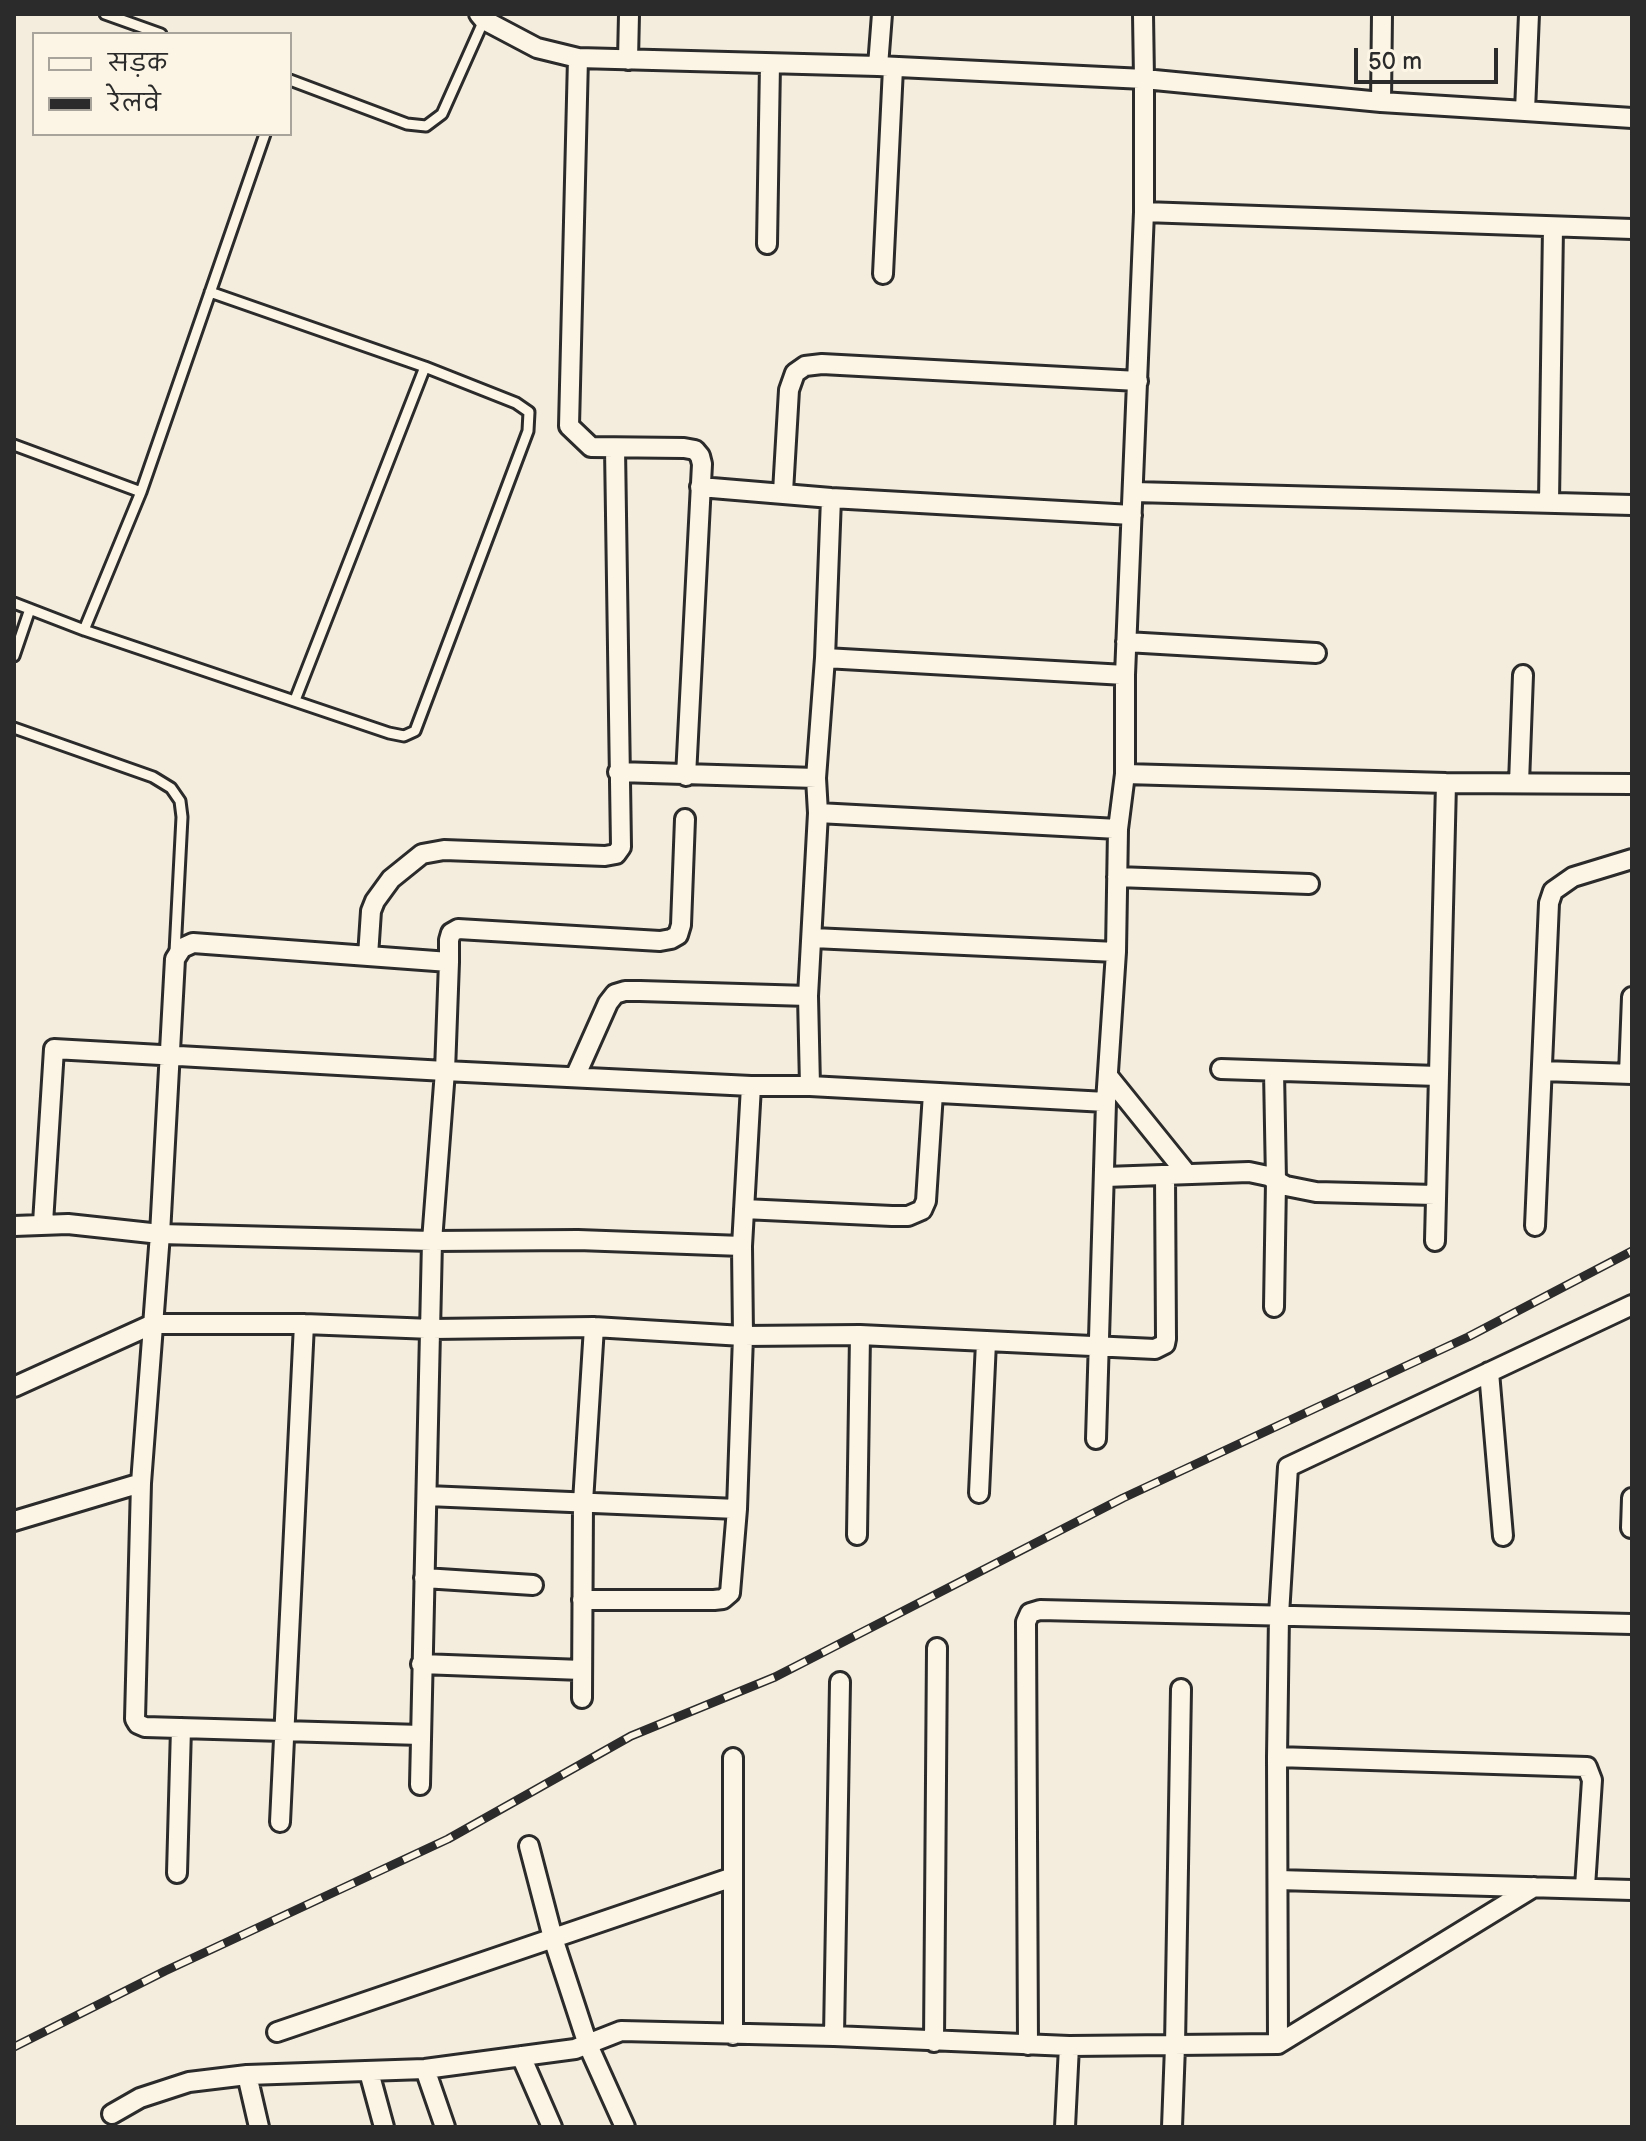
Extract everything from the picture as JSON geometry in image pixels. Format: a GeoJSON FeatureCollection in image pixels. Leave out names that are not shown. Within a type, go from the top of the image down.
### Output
{"type":"FeatureCollection","features":[{"type":"Feature","properties":{"kind":"street"},"geometry":{"type":"LineString","coordinates":[[628,60],[629,14]]}},
{"type":"Feature","properties":{"kind":"street"},"geometry":{"type":"LineString","coordinates":[[882,14],[886,67],[883,274]]}},
{"type":"Feature","properties":{"kind":"street"},"geometry":{"type":"LineString","coordinates":[[1096,1439],[1106,1102],[1116,952],[1118,829],[1125,774],[1126,642],[1144,212],[1143,14]]}},
{"type":"Feature","properties":{"kind":"street"},"geometry":{"type":"LineString","coordinates":[[1381,102],[1382,14]]}},
{"type":"Feature","properties":{"kind":"street"},"geometry":{"type":"LineString","coordinates":[[1525,111],[1529,14]]}},
{"type":"Feature","properties":{"kind":"street"},"geometry":{"type":"LineString","coordinates":[[482,17],[537,48],[578,58],[886,67],[1144,79],[1381,102],[1632,118]]}},
{"type":"Feature","properties":{"kind":"street"},"geometry":{"type":"LineString","coordinates":[[578,58],[569,426],[591,447],[695,450],[700,456],[686,776]]}},
{"type":"Feature","properties":{"kind":"street"},"geometry":{"type":"LineString","coordinates":[[767,244],[770,64]]}},
{"type":"Feature","properties":{"kind":"street"},"geometry":{"type":"LineString","coordinates":[[1144,212],[1632,229]]}},
{"type":"Feature","properties":{"kind":"street"},"geometry":{"type":"LineString","coordinates":[[1549,502],[1553,227]]}},
{"type":"Feature","properties":{"kind":"street"},"geometry":{"type":"LineString","coordinates":[[783,492],[789,390],[795,373],[805,366],[822,364],[1138,381]]}},
{"type":"Feature","properties":{"kind":"street"},"geometry":{"type":"LineString","coordinates":[[368,956],[371,911],[375,901],[391,879],[422,854],[444,850],[616,854],[622,839],[618,772],[615,448]]}},
{"type":"Feature","properties":{"kind":"street"},"geometry":{"type":"LineString","coordinates":[[700,487],[831,498],[1132,515]]}},
{"type":"Feature","properties":{"kind":"street"},"geometry":{"type":"LineString","coordinates":[[1134,492],[1632,505]]}},
{"type":"Feature","properties":{"kind":"street"},"geometry":{"type":"LineString","coordinates":[[810,1086],[808,996],[831,498]]}},
{"type":"Feature","properties":{"kind":"street"},"geometry":{"type":"LineString","coordinates":[[1126,642],[1316,653]]}},
{"type":"Feature","properties":{"kind":"street"},"geometry":{"type":"LineString","coordinates":[[825,658],[1125,675]]}},
{"type":"Feature","properties":{"kind":"street"},"geometry":{"type":"LineString","coordinates":[[1519,783],[1523,675]]}},
{"type":"Feature","properties":{"kind":"street"},"geometry":{"type":"LineString","coordinates":[[618,772],[816,778]]}},
{"type":"Feature","properties":{"kind":"street"},"geometry":{"type":"LineString","coordinates":[[1125,774],[1446,783],[1632,784]]}},
{"type":"Feature","properties":{"kind":"street"},"geometry":{"type":"LineString","coordinates":[[1435,1241],[1446,783]]}},
{"type":"Feature","properties":{"kind":"street"},"geometry":{"type":"LineString","coordinates":[[818,813],[1118,829]]}},
{"type":"Feature","properties":{"kind":"street"},"geometry":{"type":"LineString","coordinates":[[420,1785],[432,1241],[445,1071],[449,940],[451,933],[458,929],[660,941],[671,939],[678,935],[681,925],[685,819]]}},
{"type":"Feature","properties":{"kind":"street"},"geometry":{"type":"LineString","coordinates":[[1535,1226],[1548,917],[1553,891],[1573,877],[1632,859]]}},
{"type":"Feature","properties":{"kind":"street"},"geometry":{"type":"LineString","coordinates":[[1117,877],[1309,884]]}},
{"type":"Feature","properties":{"kind":"street"},"geometry":{"type":"LineString","coordinates":[[813,938],[1116,952]]}},
{"type":"Feature","properties":{"kind":"street"},"geometry":{"type":"LineString","coordinates":[[421,1735],[145,1727],[138,1724],[135,1719],[141,1483],[160,1234],[175,959],[182,948],[193,943],[449,962]]}},
{"type":"Feature","properties":{"kind":"street"},"geometry":{"type":"LineString","coordinates":[[575,1077],[615,994],[625,991],[808,996]]}},
{"type":"Feature","properties":{"kind":"street"},"geometry":{"type":"LineString","coordinates":[[1542,1071],[1630,1074],[1632,997]]}},
{"type":"Feature","properties":{"kind":"street"},"geometry":{"type":"LineString","coordinates":[[43,1223],[54,1049],[1106,1102]]}},
{"type":"Feature","properties":{"kind":"street"},"geometry":{"type":"LineString","coordinates":[[1221,1069],[1438,1076]]}},
{"type":"Feature","properties":{"kind":"street"},"geometry":{"type":"LineString","coordinates":[[1274,1071],[1274,1307]]}},
{"type":"Feature","properties":{"kind":"street"},"geometry":{"type":"LineString","coordinates":[[1108,1076],[1187,1174]]}},
{"type":"Feature","properties":{"kind":"street"},"geometry":{"type":"LineString","coordinates":[[582,1600],[723,1599],[730,1593],[737,1509],[743,1336],[742,1246],[751,1086]]}},
{"type":"Feature","properties":{"kind":"street"},"geometry":{"type":"LineString","coordinates":[[744,1209],[892,1216],[908,1216],[922,1210],[926,1201],[933,1093]]}},
{"type":"Feature","properties":{"kind":"street"},"geometry":{"type":"LineString","coordinates":[[1105,1177],[1249,1172],[1301,1191],[1435,1195]]}},
{"type":"Feature","properties":{"kind":"street"},"geometry":{"type":"LineString","coordinates":[[14,1387],[153,1324],[304,1324],[432,1329],[594,1327],[743,1336],[860,1335],[1155,1349],[1165,1344],[1165,1175]]}},
{"type":"Feature","properties":{"kind":"street"},"geometry":{"type":"LineString","coordinates":[[14,1226],[43,1223],[160,1234],[432,1241],[578,1240],[742,1246]]}},
{"type":"Feature","properties":{"kind":"street"},"geometry":{"type":"LineString","coordinates":[[1278,2044],[1279,1615],[1288,1467],[1632,1305]]}},
{"type":"Feature","properties":{"kind":"street"},"geometry":{"type":"LineString","coordinates":[[280,1822],[304,1324]]}},
{"type":"Feature","properties":{"kind":"street"},"geometry":{"type":"LineString","coordinates":[[582,1698],[583,1502],[594,1327]]}},
{"type":"Feature","properties":{"kind":"street"},"geometry":{"type":"LineString","coordinates":[[857,1535],[860,1335]]}},
{"type":"Feature","properties":{"kind":"street"},"geometry":{"type":"LineString","coordinates":[[979,1493],[986,1342]]}},
{"type":"Feature","properties":{"kind":"street"},"geometry":{"type":"LineString","coordinates":[[1489,1372],[1503,1536]]}},
{"type":"Feature","properties":{"kind":"street"},"geometry":{"type":"LineString","coordinates":[[14,1521],[141,1483]]}},
{"type":"Feature","properties":{"kind":"street"},"geometry":{"type":"LineString","coordinates":[[427,1496],[737,1509]]}},
{"type":"Feature","properties":{"kind":"street"},"geometry":{"type":"LineString","coordinates":[[1631,1528],[1632,1498]]}},
{"type":"Feature","properties":{"kind":"street"},"geometry":{"type":"LineString","coordinates":[[424,1578],[533,1585]]}},
{"type":"Feature","properties":{"kind":"street"},"geometry":{"type":"LineString","coordinates":[[1028,2045],[1026,1622],[1030,1613],[1040,1610],[1632,1624]]}},
{"type":"Feature","properties":{"kind":"street"},"geometry":{"type":"LineString","coordinates":[[934,2042],[937,1648]]}},
{"type":"Feature","properties":{"kind":"street"},"geometry":{"type":"LineString","coordinates":[[421,1664],[582,1670]]}},
{"type":"Feature","properties":{"kind":"street"},"geometry":{"type":"LineString","coordinates":[[834,2036],[840,1682]]}},
{"type":"Feature","properties":{"kind":"street"},"geometry":{"type":"LineString","coordinates":[[1172,2127],[1181,1689]]}},
{"type":"Feature","properties":{"kind":"street"},"geometry":{"type":"LineString","coordinates":[[177,1873],[181,1728]]}},
{"type":"Feature","properties":{"kind":"street"},"geometry":{"type":"LineString","coordinates":[[1277,1757],[1587,1767],[1592,1780],[1585,1887]]}},
{"type":"Feature","properties":{"kind":"street"},"geometry":{"type":"LineString","coordinates":[[733,1758],[733,2035]]}},
{"type":"Feature","properties":{"kind":"street"},"geometry":{"type":"LineString","coordinates":[[529,1846],[553,1938],[588,2045],[625,2127]]}},
{"type":"Feature","properties":{"kind":"street"},"geometry":{"type":"LineString","coordinates":[[277,2032],[733,1877]]}},
{"type":"Feature","properties":{"kind":"street"},"geometry":{"type":"LineString","coordinates":[[1278,1880],[1632,1890]]}},
{"type":"Feature","properties":{"kind":"street"},"geometry":{"type":"LineString","coordinates":[[112,2114],[140,2098],[189,2082],[247,2075],[425,2069],[575,2049],[621,2031],[1069,2046],[1278,2044],[1534,1887]]}},
{"type":"Feature","properties":{"kind":"street"},"geometry":{"type":"LineString","coordinates":[[1065,2127],[1069,2046]]}},
{"type":"Feature","properties":{"kind":"street"},"geometry":{"type":"LineString","coordinates":[[521,2056],[552,2127]]}},
{"type":"Feature","properties":{"kind":"street"},"geometry":{"type":"LineString","coordinates":[[425,2069],[445,2127]]}},
{"type":"Feature","properties":{"kind":"street"},"geometry":{"type":"LineString","coordinates":[[369,2072],[384,2127]]}},
{"type":"Feature","properties":{"kind":"street"},"geometry":{"type":"LineString","coordinates":[[247,2075],[259,2127]]}},
{"type":"Feature","properties":{"kind":"lane"},"geometry":{"type":"LineString","coordinates":[[105,14],[155,32]]}},
{"type":"Feature","properties":{"kind":"lane"},"geometry":{"type":"LineString","coordinates":[[292,81],[407,124],[426,126],[442,114],[482,17]]}},
{"type":"Feature","properties":{"kind":"lane"},"geometry":{"type":"LineString","coordinates":[[84,630],[141,492],[264,136]]}},
{"type":"Feature","properties":{"kind":"lane"},"geometry":{"type":"LineString","coordinates":[[14,603],[84,630],[389,733],[404,736],[415,731],[530,422],[529,412],[516,403],[425,367],[210,292]]}},
{"type":"Feature","properties":{"kind":"lane"},"geometry":{"type":"LineString","coordinates":[[295,700],[425,367]]}},
{"type":"Feature","properties":{"kind":"lane"},"geometry":{"type":"LineString","coordinates":[[14,445],[141,492]]}},
{"type":"Feature","properties":{"kind":"lane"},"geometry":{"type":"LineString","coordinates":[[14,656],[30,609]]}},
{"type":"Feature","properties":{"kind":"lane"},"geometry":{"type":"LineString","coordinates":[[14,728],[153,777],[171,788],[180,801],[182,817],[175,959]]}},
{"type":"Feature","properties":{"kind":"railway"},"geometry":{"type":"LineString","coordinates":[[14,2047],[165,1971],[448,1839],[631,1736],[775,1677],[1123,1498],[1468,1337],[1632,1251]]}}]}
